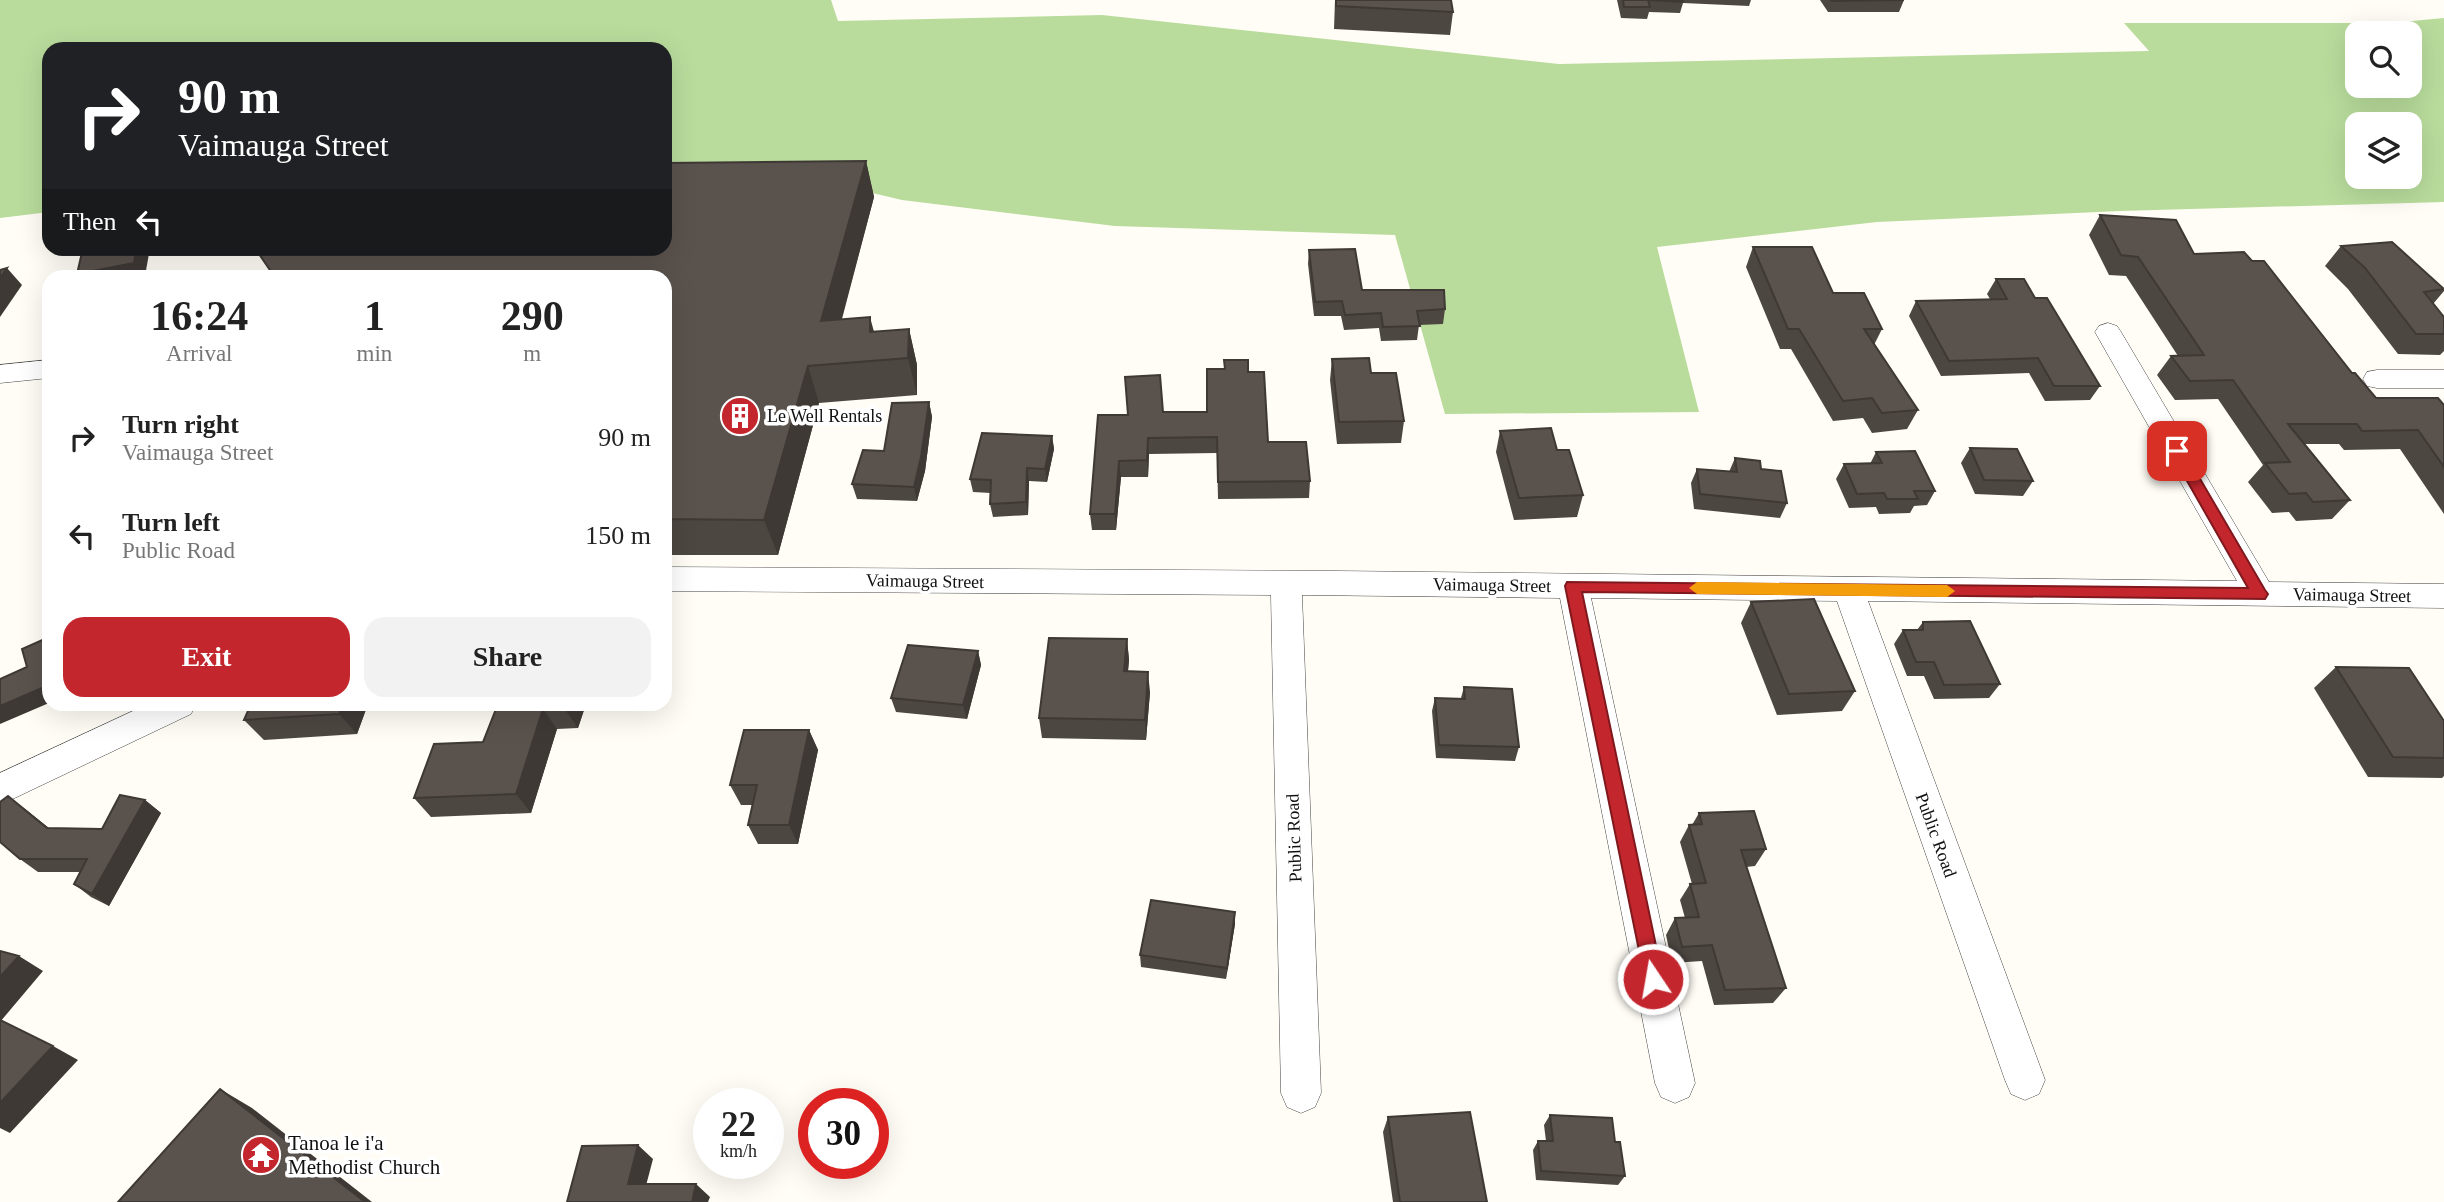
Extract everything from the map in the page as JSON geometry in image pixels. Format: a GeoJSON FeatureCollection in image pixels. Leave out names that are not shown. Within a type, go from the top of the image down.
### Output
{"type":"FeatureCollection","features":[{"type":"Feature","properties":{"kind":"street"},"geometry":{"type":"LineString","coordinates":[[2108,332],[2260,594]]}},
{"type":"Feature","properties":{"kind":"street"},"geometry":{"type":"LineString","coordinates":[[0,374],[42,370]]}},
{"type":"Feature","properties":{"kind":"street"},"geometry":{"type":"LineString","coordinates":[[2377,379],[2444,379]]}},
{"type":"Feature","properties":{"kind":"street","name":"Vaimauga Street"},"geometry":{"type":"LineString","coordinates":[[672,579],[2444,596]]}},
{"type":"Feature","properties":{"kind":"street","name":"Public Road"},"geometry":{"type":"LineString","coordinates":[[1286,583],[1301,1093]]}},
{"type":"Feature","properties":{"kind":"street"},"geometry":{"type":"LineString","coordinates":[[1573,586],[1675,1083]]}},
{"type":"Feature","properties":{"kind":"street","name":"Public Road"},"geometry":{"type":"LineString","coordinates":[[1847,589],[2025,1080]]}},
{"type":"Feature","properties":{"kind":"street"},"geometry":{"type":"LineString","coordinates":[[0,790],[156,711]]}},
{"type":"Feature","properties":{"kind":"green space"},"geometry":{"type":"Polygon","coordinates":[[[0,0],[831,0],[838,21],[1102,15],[1559,64],[2149,51],[2124,23],[2345,23],[2345,98],[2422,98],[2422,21],[2412,21],[2444,18],[2444,202],[2120,211],[1877,222],[1657,247],[1699,412],[1445,414],[1395,235],[1115,226],[902,200],[813,179],[672,180],[672,42],[42,42],[42,213],[0,218],[0,0]]]}},
{"type":"Feature","properties":{"kind":"building"},"geometry":{"type":"Polygon","coordinates":[[[1336,0],[1451,0],[1453,12],[1336,6],[1336,0]]]}},
{"type":"Feature","properties":{"kind":"building"},"geometry":{"type":"Polygon","coordinates":[[[1623,0],[1648,0],[1650,7],[1624,7],[1623,0]]]}},
{"type":"Feature","properties":{"kind":"building"},"geometry":{"type":"Polygon","coordinates":[[[1648,0],[1683,0],[1683,2],[1648,0]]]}},
{"type":"Feature","properties":{"kind":"building"},"geometry":{"type":"Polygon","coordinates":[[[1831,0],[1904,0],[1832,1],[1831,0]]]}},
{"type":"Feature","properties":{"kind":"building","name":"Le Well Rentals"},"geometry":{"type":"Polygon","coordinates":[[[866,161],[821,321],[870,317],[870,332],[909,329],[908,358],[808,366],[764,520],[672,519],[672,270],[270,270],[260,256],[672,256],[672,163],[866,161]]]}},
{"type":"Feature","properties":{"kind":"building"},"geometry":{"type":"Polygon","coordinates":[[[2100,215],[2176,220],[2194,254],[2244,252],[2252,261],[2264,261],[2352,373],[2355,373],[2376,398],[2438,398],[2444,405],[2444,467],[2418,430],[2362,431],[2357,424],[2288,424],[2350,500],[2313,502],[2306,493],[2289,494],[2265,463],[2290,462],[2233,380],[2190,381],[2171,356],[2204,355],[2138,257],[2121,255],[2100,215]]]}},
{"type":"Feature","properties":{"kind":"building"},"geometry":{"type":"Polygon","coordinates":[[[2392,242],[2444,289],[2424,292],[2444,317],[2444,334],[2416,334],[2365,268],[2341,246],[2392,242]]]}},
{"type":"Feature","properties":{"kind":"building"},"geometry":{"type":"Polygon","coordinates":[[[1753,247],[1812,247],[1833,293],[1864,293],[1882,329],[1864,329],[1918,410],[1882,413],[1872,398],[1843,401],[1799,329],[1788,329],[1753,247]]]}},
{"type":"Feature","properties":{"kind":"building"},"geometry":{"type":"Polygon","coordinates":[[[1355,249],[1362,290],[1444,290],[1445,309],[1417,311],[1420,326],[1383,327],[1381,313],[1345,315],[1342,301],[1315,302],[1309,250],[1355,249]]]}},
{"type":"Feature","properties":{"kind":"building"},"geometry":{"type":"Polygon","coordinates":[[[81,256],[135,256],[134,263],[98,270],[78,270],[81,256]]]}},
{"type":"Feature","properties":{"kind":"building"},"geometry":{"type":"Polygon","coordinates":[[[1996,279],[2024,279],[2035,298],[2047,298],[2100,386],[2054,386],[2038,358],[1949,361],[1916,301],[2007,299],[1996,279]]]}},
{"type":"Feature","properties":{"kind":"building"},"geometry":{"type":"Polygon","coordinates":[[[1369,358],[1371,373],[1396,373],[1404,421],[1339,422],[1332,359],[1369,358]]]}},
{"type":"Feature","properties":{"kind":"building"},"geometry":{"type":"Polygon","coordinates":[[[1224,360],[1248,360],[1248,372],[1264,372],[1268,442],[1306,442],[1310,481],[1218,482],[1217,437],[1148,438],[1147,460],[1119,461],[1115,514],[1090,514],[1098,415],[1128,415],[1125,377],[1160,375],[1163,412],[1207,412],[1207,369],[1225,369],[1224,360]]]}},
{"type":"Feature","properties":{"kind":"building"},"geometry":{"type":"Polygon","coordinates":[[[929,402],[914,487],[852,484],[863,450],[884,451],[892,403],[929,402]]]}},
{"type":"Feature","properties":{"kind":"building"},"geometry":{"type":"Polygon","coordinates":[[[1551,428],[1557,450],[1569,450],[1583,495],[1519,498],[1500,431],[1551,428]]]}},
{"type":"Feature","properties":{"kind":"building"},"geometry":{"type":"Polygon","coordinates":[[[982,433],[1052,436],[1045,469],[1027,468],[1026,502],[990,504],[991,480],[970,479],[982,433]]]}},
{"type":"Feature","properties":{"kind":"building"},"geometry":{"type":"Polygon","coordinates":[[[1970,448],[2017,449],[2033,481],[1984,480],[1970,448]]]}},
{"type":"Feature","properties":{"kind":"building"},"geometry":{"type":"Polygon","coordinates":[[[1915,451],[1935,491],[1914,491],[1918,499],[1887,499],[1884,493],[1857,494],[1844,464],[1882,463],[1876,452],[1915,451]]]}},
{"type":"Feature","properties":{"kind":"building"},"geometry":{"type":"Polygon","coordinates":[[[1735,458],[1760,461],[1761,469],[1781,471],[1787,503],[1700,494],[1697,469],[1737,472],[1735,458]]]}},
{"type":"Feature","properties":{"kind":"building"},"geometry":{"type":"Polygon","coordinates":[[[1814,599],[1855,691],[1789,694],[1751,602],[1814,599]]]}},
{"type":"Feature","properties":{"kind":"building"},"geometry":{"type":"Polygon","coordinates":[[[1970,621],[2000,684],[1944,685],[1934,662],[1916,662],[1903,630],[1923,630],[1923,622],[1970,621]]]}},
{"type":"Feature","properties":{"kind":"building"},"geometry":{"type":"Polygon","coordinates":[[[1049,638],[1127,639],[1124,671],[1148,672],[1145,720],[1039,718],[1049,638]]]}},
{"type":"Feature","properties":{"kind":"building"},"geometry":{"type":"Polygon","coordinates":[[[42,640],[42,688],[0,706],[0,679],[27,667],[22,649],[42,640]]]}},
{"type":"Feature","properties":{"kind":"building"},"geometry":{"type":"Polygon","coordinates":[[[908,645],[978,651],[963,705],[891,698],[908,645]]]}},
{"type":"Feature","properties":{"kind":"building"},"geometry":{"type":"Polygon","coordinates":[[[2336,667],[2409,668],[2444,721],[2444,758],[2393,757],[2336,667]]]}},
{"type":"Feature","properties":{"kind":"building"},"geometry":{"type":"Polygon","coordinates":[[[1464,687],[1512,689],[1519,747],[1439,745],[1435,698],[1465,699],[1464,687]]]}},
{"type":"Feature","properties":{"kind":"building"},"geometry":{"type":"Polygon","coordinates":[[[248,711],[340,711],[339,714],[244,720],[248,711]]]}},
{"type":"Feature","properties":{"kind":"building"},"geometry":{"type":"Polygon","coordinates":[[[495,711],[542,711],[516,794],[414,798],[434,744],[483,742],[495,711]]]}},
{"type":"Feature","properties":{"kind":"building"},"geometry":{"type":"Polygon","coordinates":[[[744,730],[809,730],[789,825],[748,825],[757,785],[730,785],[744,730]]]}},
{"type":"Feature","properties":{"kind":"building"},"geometry":{"type":"Polygon","coordinates":[[[120,795],[145,800],[92,894],[74,884],[87,859],[20,859],[0,842],[0,802],[8,796],[47,828],[102,829],[120,795]]]}},
{"type":"Feature","properties":{"kind":"building"},"geometry":{"type":"Polygon","coordinates":[[[1754,811],[1766,849],[1741,850],[1786,988],[1725,990],[1712,945],[1682,947],[1675,918],[1699,917],[1690,884],[1706,883],[1689,825],[1702,824],[1699,813],[1754,811]]]}},
{"type":"Feature","properties":{"kind":"building"},"geometry":{"type":"Polygon","coordinates":[[[1151,900],[1235,912],[1227,968],[1140,955],[1151,900]]]}},
{"type":"Feature","properties":{"kind":"building"},"geometry":{"type":"Polygon","coordinates":[[[0,951],[19,956],[0,977],[0,951]]]}},
{"type":"Feature","properties":{"kind":"building"},"geometry":{"type":"Polygon","coordinates":[[[0,1020],[53,1046],[0,1103],[0,1020]]]}},
{"type":"Feature","properties":{"kind":"building","name":"Tanoa le i'a Methodist Church"},"geometry":{"type":"Polygon","coordinates":[[[220,1089],[365,1202],[118,1202],[220,1089]]]}},
{"type":"Feature","properties":{"kind":"building"},"geometry":{"type":"Polygon","coordinates":[[[1470,1112],[1487,1202],[1400,1202],[1388,1117],[1470,1112]]]}},
{"type":"Feature","properties":{"kind":"building"},"geometry":{"type":"Polygon","coordinates":[[[1550,1115],[1612,1118],[1615,1142],[1620,1142],[1625,1176],[1541,1171],[1538,1141],[1553,1141],[1550,1115]]]}},
{"type":"Feature","properties":{"kind":"building"},"geometry":{"type":"Polygon","coordinates":[[[638,1145],[628,1184],[696,1184],[692,1202],[567,1202],[582,1146],[638,1145]]]}},
{"type":"Feature","properties":{"kind":"slow traffic"},"geometry":{"type":"LineString","coordinates":[[1697,588],[1947,591]]}},
{"type":"Feature","properties":{"kind":"place","name":"Le Well Rentals"},"geometry":{"type":"Point","coordinates":[740,416]}},
{"type":"Feature","properties":{"kind":"place","name":"Tanoa le i'a Methodist Church"},"geometry":{"type":"Point","coordinates":[261,1155]}},
{"type":"Feature","properties":{"kind":"route"},"geometry":{"type":"LineString","coordinates":[[1653,979],[1573,586],[2260,594],[2177,451]]}}]}
